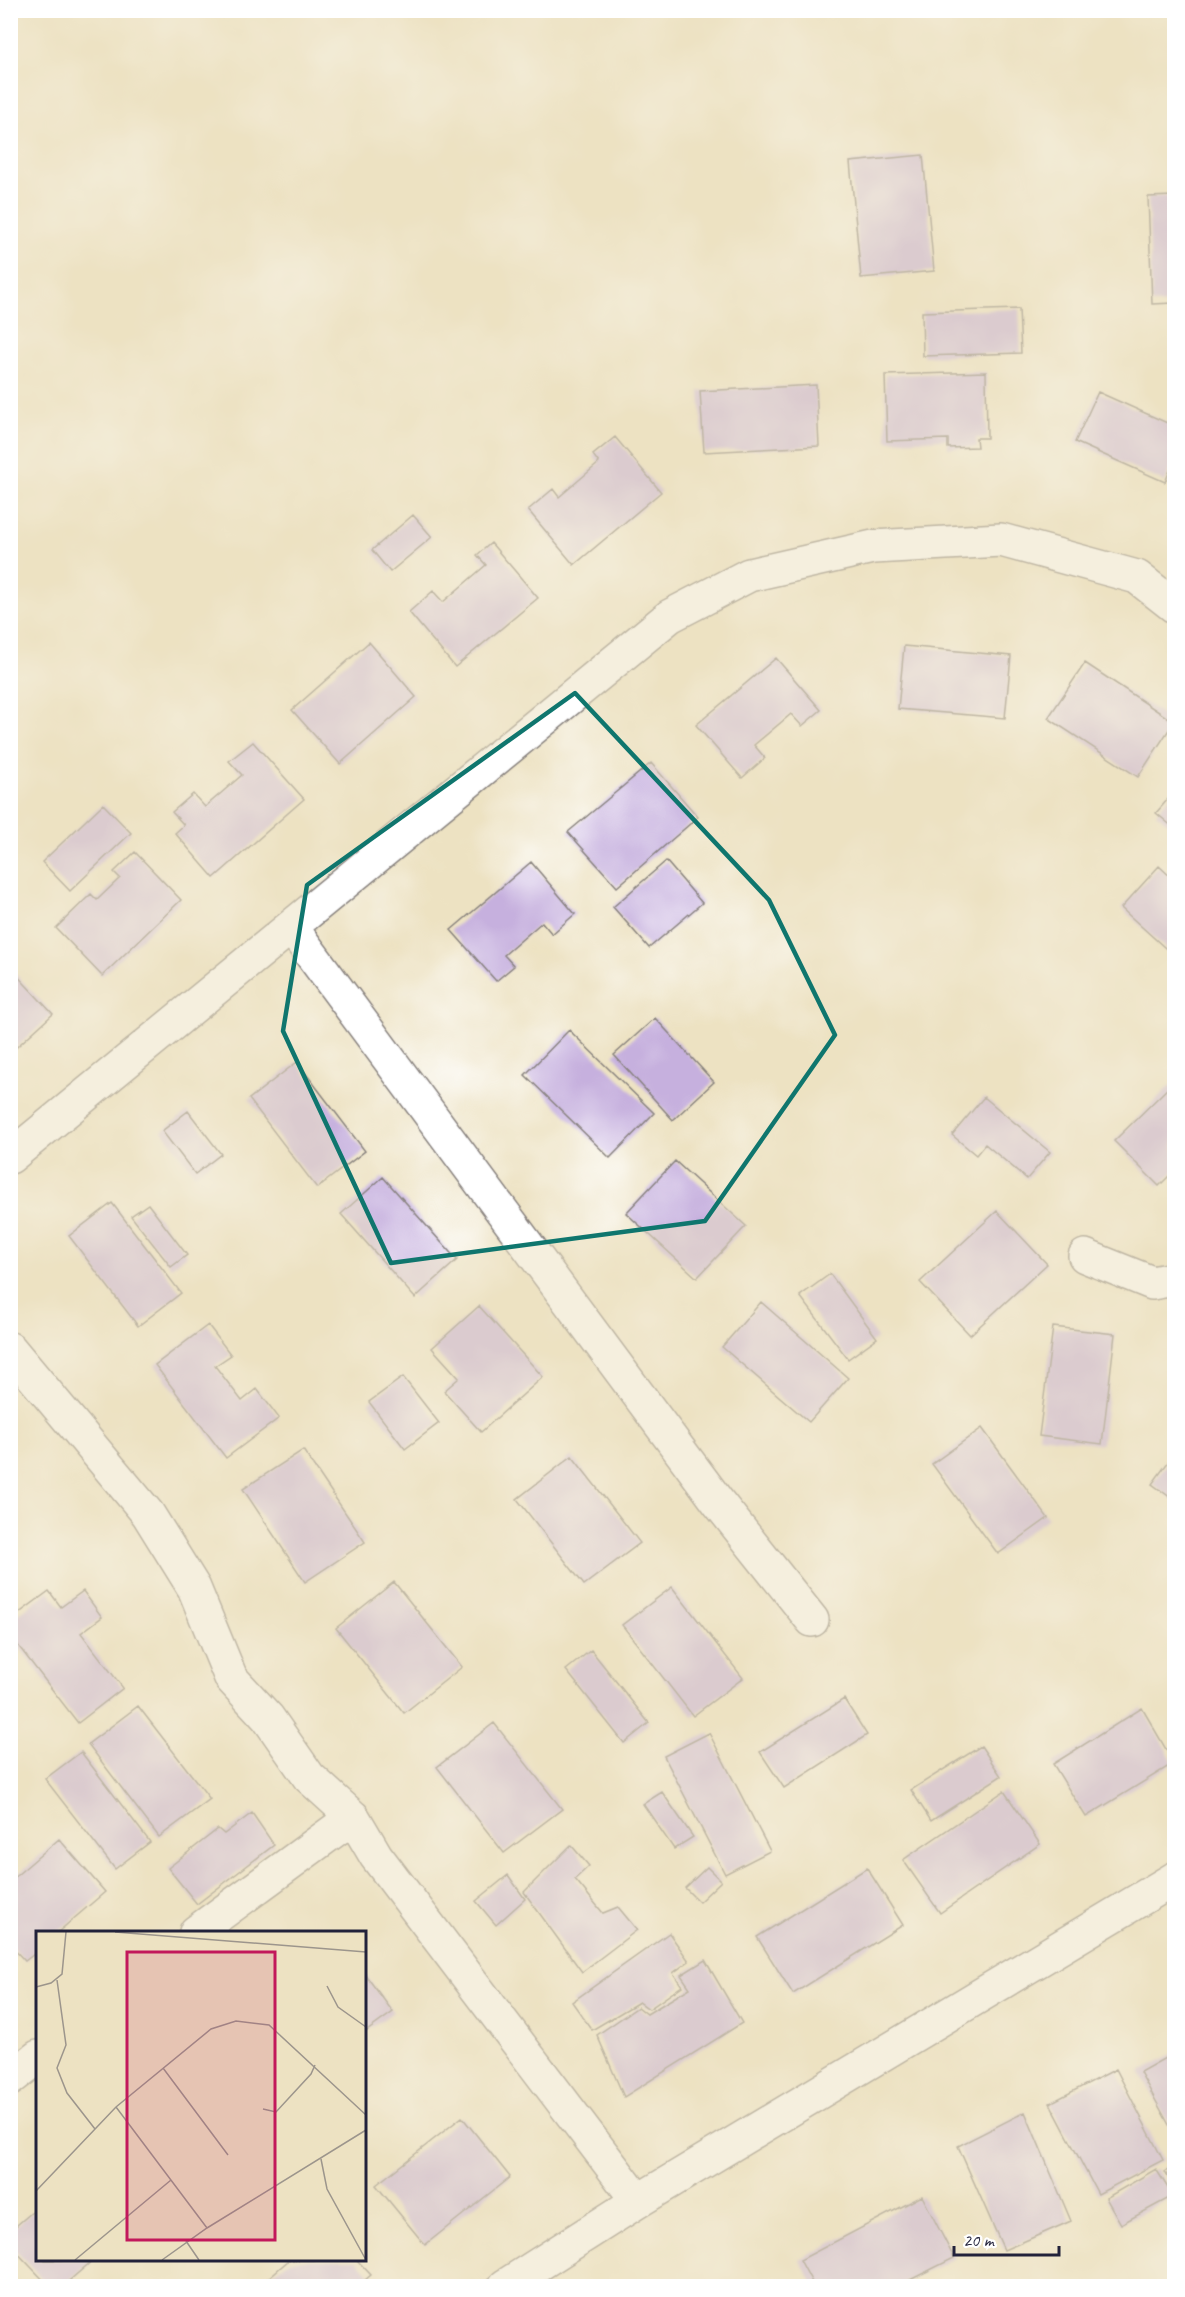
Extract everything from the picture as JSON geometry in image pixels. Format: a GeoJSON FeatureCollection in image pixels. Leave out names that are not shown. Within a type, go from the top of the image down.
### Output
{"type":"FeatureCollection","features":[{"type":"Feature","properties":{"kind":"street"},"geometry":{"type":"LineString","coordinates":[[10,1156],[670,616],[748,575],[873,547],[1001,540],[1137,577],[1174,606]]}},
{"type":"Feature","properties":{"kind":"street"},"geometry":{"type":"LineString","coordinates":[[291,927],[718,1502],[812,1620]]}},
{"type":"Feature","properties":{"kind":"street"},"geometry":{"type":"LineString","coordinates":[[1085,1256],[1152,1283],[1174,1279]]}},
{"type":"Feature","properties":{"kind":"street"},"geometry":{"type":"LineString","coordinates":[[10,1349],[148,1514],[194,1588],[231,1678],[268,1718],[309,1777],[354,1817],[376,1856],[638,2201]]}},
{"type":"Feature","properties":{"kind":"street"},"geometry":{"type":"LineString","coordinates":[[197,1931],[354,1817]]}},
{"type":"Feature","properties":{"kind":"street"},"geometry":{"type":"LineString","coordinates":[[505,2286],[638,2201],[1174,1879]]}},
{"type":"Feature","properties":{"kind":"street"},"geometry":{"type":"LineString","coordinates":[[10,2079],[36,2059]]}},
{"type":"Feature","properties":{"kind":"highlighted area"},"geometry":{"type":"Polygon","coordinates":[[[575,693],[769,900],[835,1035],[705,1221],[391,1263],[283,1031],[307,885],[575,693]]]}},
{"type":"Feature","properties":{"kind":"building"},"geometry":{"type":"Polygon","coordinates":[[[923,155],[934,271],[861,278],[850,162],[923,155]]]}},
{"type":"Feature","properties":{"kind":"building"},"geometry":{"type":"Polygon","coordinates":[[[1174,196],[1174,303],[1152,304],[1148,197],[1174,196]]]}},
{"type":"Feature","properties":{"kind":"building"},"geometry":{"type":"Polygon","coordinates":[[[1019,309],[1021,353],[923,356],[922,312],[1019,309]]]}},
{"type":"Feature","properties":{"kind":"building"},"geometry":{"type":"Polygon","coordinates":[[[986,372],[987,438],[976,438],[977,447],[948,448],[948,439],[887,441],[885,375],[986,372]]]}},
{"type":"Feature","properties":{"kind":"building"},"geometry":{"type":"Polygon","coordinates":[[[816,385],[819,446],[704,452],[700,391],[816,385]]]}},
{"type":"Feature","properties":{"kind":"building"},"geometry":{"type":"Polygon","coordinates":[[[1098,392],[1174,426],[1174,461],[1165,482],[1075,442],[1098,392]]]}},
{"type":"Feature","properties":{"kind":"building"},"geometry":{"type":"Polygon","coordinates":[[[615,437],[661,492],[574,565],[528,510],[553,489],[559,497],[599,463],[593,455],[615,437]]]}},
{"type":"Feature","properties":{"kind":"building"},"geometry":{"type":"Polygon","coordinates":[[[413,515],[432,537],[390,572],[372,550],[413,515]]]}},
{"type":"Feature","properties":{"kind":"building"},"geometry":{"type":"Polygon","coordinates":[[[491,543],[538,598],[455,667],[409,612],[433,591],[443,602],[486,565],[477,555],[491,543]]]}},
{"type":"Feature","properties":{"kind":"building"},"geometry":{"type":"Polygon","coordinates":[[[369,642],[416,697],[340,764],[292,710],[369,642]]]}},
{"type":"Feature","properties":{"kind":"building"},"geometry":{"type":"Polygon","coordinates":[[[904,646],[1011,656],[1005,718],[898,709],[904,646]]]}},
{"type":"Feature","properties":{"kind":"building"},"geometry":{"type":"Polygon","coordinates":[[[776,658],[821,710],[802,726],[791,714],[754,745],[765,758],[742,778],[696,725],[776,658]]]}},
{"type":"Feature","properties":{"kind":"building"},"geometry":{"type":"Polygon","coordinates":[[[1085,663],[1174,722],[1138,777],[1048,718],[1085,663]]]}},
{"type":"Feature","properties":{"kind":"building"},"geometry":{"type":"Polygon","coordinates":[[[253,742],[304,799],[214,878],[175,833],[184,825],[172,812],[193,794],[205,807],[242,775],[229,761],[253,742]]]}},
{"type":"Feature","properties":{"kind":"building"},"geometry":{"type":"Polygon","coordinates":[[[651,763],[698,817],[617,887],[568,832],[651,763]]]}},
{"type":"Feature","properties":{"kind":"building"},"geometry":{"type":"Polygon","coordinates":[[[1174,792],[1174,828],[1156,813],[1174,792]]]}},
{"type":"Feature","properties":{"kind":"building"},"geometry":{"type":"Polygon","coordinates":[[[103,804],[131,833],[70,891],[42,862],[103,804]]]}},
{"type":"Feature","properties":{"kind":"building"},"geometry":{"type":"Polygon","coordinates":[[[135,852],[181,900],[102,976],[56,928],[91,894],[97,900],[120,878],[114,872],[135,852]]]}},
{"type":"Feature","properties":{"kind":"building"},"geometry":{"type":"Polygon","coordinates":[[[666,861],[702,903],[649,948],[613,907],[666,861]]]}},
{"type":"Feature","properties":{"kind":"building"},"geometry":{"type":"Polygon","coordinates":[[[531,862],[575,914],[552,934],[542,922],[504,955],[514,966],[496,981],[451,930],[531,862]]]}},
{"type":"Feature","properties":{"kind":"building"},"geometry":{"type":"Polygon","coordinates":[[[1159,866],[1174,880],[1174,956],[1121,908],[1159,866]]]}},
{"type":"Feature","properties":{"kind":"building"},"geometry":{"type":"Polygon","coordinates":[[[10,968],[53,1014],[10,1053],[10,968]]]}},
{"type":"Feature","properties":{"kind":"building"},"geometry":{"type":"Polygon","coordinates":[[[655,1018],[714,1082],[673,1120],[614,1055],[655,1018]]]}},
{"type":"Feature","properties":{"kind":"building"},"geometry":{"type":"Polygon","coordinates":[[[569,1030],[654,1113],[610,1158],[525,1075],[569,1030]]]}},
{"type":"Feature","properties":{"kind":"building"},"geometry":{"type":"Polygon","coordinates":[[[297,1062],[365,1151],[317,1188],[249,1099],[297,1062]]]}},
{"type":"Feature","properties":{"kind":"building"},"geometry":{"type":"Polygon","coordinates":[[[1174,1082],[1174,1171],[1159,1186],[1114,1141],[1174,1082]]]}},
{"type":"Feature","properties":{"kind":"building"},"geometry":{"type":"Polygon","coordinates":[[[984,1097],[1050,1152],[1027,1179],[985,1144],[976,1155],[952,1135],[984,1097]]]}},
{"type":"Feature","properties":{"kind":"building"},"geometry":{"type":"Polygon","coordinates":[[[188,1111],[221,1154],[195,1174],[162,1131],[188,1111]]]}},
{"type":"Feature","properties":{"kind":"building"},"geometry":{"type":"Polygon","coordinates":[[[675,1161],[746,1226],[697,1278],[626,1213],[675,1161]]]}},
{"type":"Feature","properties":{"kind":"building"},"geometry":{"type":"Polygon","coordinates":[[[383,1177],[457,1260],[415,1298],[341,1214],[383,1177]]]}},
{"type":"Feature","properties":{"kind":"building"},"geometry":{"type":"Polygon","coordinates":[[[112,1203],[181,1293],[138,1326],[69,1236],[112,1203]]]}},
{"type":"Feature","properties":{"kind":"building"},"geometry":{"type":"Polygon","coordinates":[[[148,1204],[187,1255],[171,1267],[131,1216],[148,1204]]]}},
{"type":"Feature","properties":{"kind":"building"},"geometry":{"type":"Polygon","coordinates":[[[997,1211],[1047,1264],[970,1335],[920,1282],[997,1211]]]}},
{"type":"Feature","properties":{"kind":"building"},"geometry":{"type":"Polygon","coordinates":[[[830,1274],[877,1338],[848,1359],[800,1296],[830,1274]]]}},
{"type":"Feature","properties":{"kind":"building"},"geometry":{"type":"Polygon","coordinates":[[[761,1302],[848,1378],[809,1422],[722,1347],[761,1302]]]}},
{"type":"Feature","properties":{"kind":"building"},"geometry":{"type":"Polygon","coordinates":[[[479,1306],[543,1377],[481,1432],[444,1391],[459,1378],[432,1348],[479,1306]]]}},
{"type":"Feature","properties":{"kind":"building"},"geometry":{"type":"Polygon","coordinates":[[[208,1325],[231,1355],[215,1366],[242,1401],[257,1389],[279,1418],[226,1458],[155,1365],[208,1325]]]}},
{"type":"Feature","properties":{"kind":"building"},"geometry":{"type":"Polygon","coordinates":[[[1053,1327],[1115,1334],[1102,1444],[1039,1436],[1053,1327]]]}},
{"type":"Feature","properties":{"kind":"building"},"geometry":{"type":"Polygon","coordinates":[[[403,1377],[439,1423],[405,1449],[369,1402],[403,1377]]]}},
{"type":"Feature","properties":{"kind":"building"},"geometry":{"type":"Polygon","coordinates":[[[982,1428],[1048,1518],[998,1554],[932,1464],[982,1428]]]}},
{"type":"Feature","properties":{"kind":"building"},"geometry":{"type":"Polygon","coordinates":[[[303,1450],[365,1542],[305,1582],[243,1489],[303,1450]]]}},
{"type":"Feature","properties":{"kind":"building"},"geometry":{"type":"Polygon","coordinates":[[[1174,1454],[1174,1500],[1152,1484],[1174,1454]]]}},
{"type":"Feature","properties":{"kind":"building"},"geometry":{"type":"Polygon","coordinates":[[[572,1456],[640,1543],[584,1585],[517,1499],[572,1456]]]}},
{"type":"Feature","properties":{"kind":"building"},"geometry":{"type":"Polygon","coordinates":[[[394,1582],[462,1667],[404,1713],[336,1628],[394,1582]]]}},
{"type":"Feature","properties":{"kind":"building"},"geometry":{"type":"Polygon","coordinates":[[[672,1587],[743,1678],[693,1716],[622,1625],[672,1587]]]}},
{"type":"Feature","properties":{"kind":"building"},"geometry":{"type":"Polygon","coordinates":[[[49,1591],[61,1607],[83,1591],[102,1617],[81,1633],[123,1688],[78,1723],[10,1635],[10,1620],[49,1591]]]}},
{"type":"Feature","properties":{"kind":"building"},"geometry":{"type":"Polygon","coordinates":[[[591,1650],[649,1723],[624,1743],[566,1670],[591,1650]]]}},
{"type":"Feature","properties":{"kind":"building"},"geometry":{"type":"Polygon","coordinates":[[[844,1699],[867,1735],[784,1788],[760,1752],[844,1699]]]}},
{"type":"Feature","properties":{"kind":"building"},"geometry":{"type":"Polygon","coordinates":[[[138,1706],[210,1799],[159,1837],[88,1744],[138,1706]]]}},
{"type":"Feature","properties":{"kind":"building"},"geometry":{"type":"Polygon","coordinates":[[[1142,1708],[1174,1763],[1086,1817],[1053,1764],[1142,1708]]]}},
{"type":"Feature","properties":{"kind":"building"},"geometry":{"type":"Polygon","coordinates":[[[494,1723],[562,1809],[504,1853],[437,1767],[494,1723]]]}},
{"type":"Feature","properties":{"kind":"building"},"geometry":{"type":"Polygon","coordinates":[[[709,1733],[770,1851],[725,1874],[664,1756],[709,1733]]]}},
{"type":"Feature","properties":{"kind":"building"},"geometry":{"type":"Polygon","coordinates":[[[981,1746],[1001,1776],[931,1821],[911,1790],[981,1746]]]}},
{"type":"Feature","properties":{"kind":"building"},"geometry":{"type":"Polygon","coordinates":[[[81,1752],[150,1842],[115,1869],[45,1779],[81,1752]]]}},
{"type":"Feature","properties":{"kind":"building"},"geometry":{"type":"Polygon","coordinates":[[[1004,1791],[1040,1844],[940,1913],[903,1860],[1004,1791]]]}},
{"type":"Feature","properties":{"kind":"building"},"geometry":{"type":"Polygon","coordinates":[[[662,1792],[693,1837],[674,1849],[643,1804],[662,1792]]]}},
{"type":"Feature","properties":{"kind":"building"},"geometry":{"type":"Polygon","coordinates":[[[252,1813],[274,1845],[197,1904],[168,1868],[218,1829],[224,1834],[252,1813]]]}},
{"type":"Feature","properties":{"kind":"building"},"geometry":{"type":"Polygon","coordinates":[[[59,1839],[105,1892],[59,1931],[36,1931],[36,1953],[25,1961],[10,1945],[10,1881],[59,1839]]]}},
{"type":"Feature","properties":{"kind":"building"},"geometry":{"type":"Polygon","coordinates":[[[571,1845],[589,1866],[575,1879],[603,1913],[618,1907],[637,1930],[582,1972],[524,1892],[571,1845]]]}},
{"type":"Feature","properties":{"kind":"building"},"geometry":{"type":"Polygon","coordinates":[[[707,1867],[721,1881],[699,1902],[685,1888],[707,1867]]]}},
{"type":"Feature","properties":{"kind":"building"},"geometry":{"type":"Polygon","coordinates":[[[867,1868],[903,1925],[793,1994],[757,1937],[867,1868]]]}},
{"type":"Feature","properties":{"kind":"building"},"geometry":{"type":"Polygon","coordinates":[[[508,1875],[525,1899],[496,1925],[476,1901],[508,1875]]]}},
{"type":"Feature","properties":{"kind":"building"},"geometry":{"type":"Polygon","coordinates":[[[669,1933],[689,1961],[673,1973],[682,1986],[649,2009],[639,2002],[592,2030],[572,2002],[669,1933]]]}},
{"type":"Feature","properties":{"kind":"building"},"geometry":{"type":"Polygon","coordinates":[[[705,1960],[742,2023],[624,2097],[597,2035],[638,2007],[647,2014],[690,1988],[681,1975],[705,1960]]]}},
{"type":"Feature","properties":{"kind":"building"},"geometry":{"type":"Polygon","coordinates":[[[366,1976],[393,2012],[366,2032],[366,1976]]]}},
{"type":"Feature","properties":{"kind":"building"},"geometry":{"type":"Polygon","coordinates":[[[1174,2053],[1174,2134],[1140,2072],[1174,2053]]]}},
{"type":"Feature","properties":{"kind":"building"},"geometry":{"type":"Polygon","coordinates":[[[1116,2069],[1163,2160],[1098,2194],[1050,2103],[1116,2069]]]}},
{"type":"Feature","properties":{"kind":"building"},"geometry":{"type":"Polygon","coordinates":[[[1025,2112],[1071,2221],[1004,2250],[958,2146],[1025,2112]]]}},
{"type":"Feature","properties":{"kind":"building"},"geometry":{"type":"Polygon","coordinates":[[[462,2117],[510,2177],[425,2245],[376,2185],[462,2117]]]}},
{"type":"Feature","properties":{"kind":"building"},"geometry":{"type":"Polygon","coordinates":[[[1174,2166],[1174,2188],[1165,2172],[1174,2166]]]}},
{"type":"Feature","properties":{"kind":"building"},"geometry":{"type":"Polygon","coordinates":[[[1156,2169],[1173,2196],[1121,2224],[1106,2198],[1156,2169]]]}},
{"type":"Feature","properties":{"kind":"building"},"geometry":{"type":"Polygon","coordinates":[[[922,2196],[954,2258],[898,2286],[814,2286],[800,2260],[922,2196]]]}},
{"type":"Feature","properties":{"kind":"building"},"geometry":{"type":"Polygon","coordinates":[[[36,2209],[36,2261],[92,2261],[63,2286],[49,2286],[10,2245],[10,2231],[36,2209]]]}},
{"type":"Feature","properties":{"kind":"building"},"geometry":{"type":"Polygon","coordinates":[[[288,2261],[358,2261],[371,2275],[358,2286],[259,2286],[288,2261]]]}}]}
